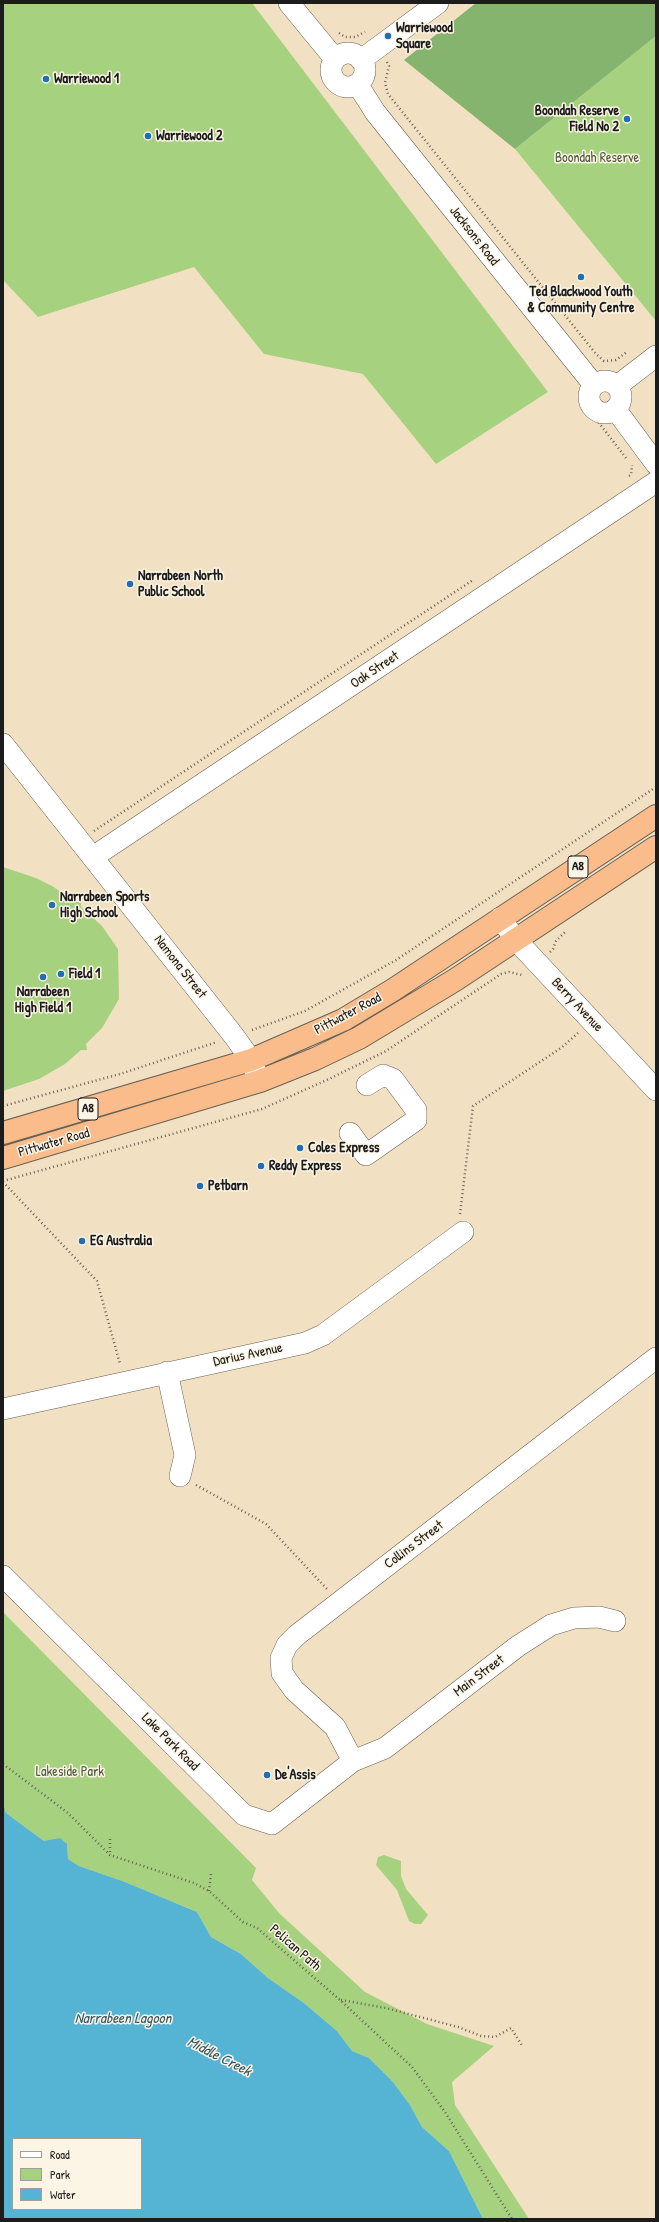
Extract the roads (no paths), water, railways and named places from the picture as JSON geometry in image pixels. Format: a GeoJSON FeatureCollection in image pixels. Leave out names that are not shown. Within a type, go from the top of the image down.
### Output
{"type":"FeatureCollection","features":[{"type":"Feature","properties":{"kind":"highway","name":"Pittwater Road"},"geometry":{"type":"LineString","coordinates":[[3,1133],[251,1060],[343,1020],[393,990],[656,816]]}},
{"type":"Feature","properties":{"kind":"highway","name":"Pittwater Road"},"geometry":{"type":"LineString","coordinates":[[3,1158],[260,1082],[315,1060],[359,1038],[409,1009],[656,847]]}},
{"type":"Feature","properties":{"kind":"street"},"geometry":{"type":"LineString","coordinates":[[289,3],[335,59]]}},
{"type":"Feature","properties":{"kind":"street"},"geometry":{"type":"LineString","coordinates":[[370,54],[340,55],[335,59],[331,70],[335,82],[346,88],[358,85],[365,76],[364,64],[370,54],[438,3]]}},
{"type":"Feature","properties":{"kind":"street","name":"Jacksons Road"},"geometry":{"type":"LineString","coordinates":[[358,85],[375,112],[584,389]]}},
{"type":"Feature","properties":{"kind":"street"},"geometry":{"type":"LineString","coordinates":[[617,386],[656,356]]}},
{"type":"Feature","properties":{"kind":"street"},"geometry":{"type":"LineString","coordinates":[[604,381],[617,386],[621,396],[621,402],[616,410],[603,414],[594,410],[588,400],[590,390],[584,389],[604,381]]}},
{"type":"Feature","properties":{"kind":"street"},"geometry":{"type":"LineString","coordinates":[[616,410],[656,464]]}},
{"type":"Feature","properties":{"kind":"street","name":"Oak Street"},"geometry":{"type":"LineString","coordinates":[[93,857],[656,482]]}},
{"type":"Feature","properties":{"kind":"street","name":"Namona Street"},"geometry":{"type":"LineString","coordinates":[[3,744],[234,1036],[251,1060],[260,1082]]}},
{"type":"Feature","properties":{"kind":"street","name":"Berry Avenue"},"geometry":{"type":"LineString","coordinates":[[500,918],[516,940],[656,1090]]}},
{"type":"Feature","properties":{"kind":"street"},"geometry":{"type":"LineString","coordinates":[[350,1133],[366,1156],[416,1120],[416,1110],[394,1079],[384,1075],[368,1085]]}},
{"type":"Feature","properties":{"kind":"street","name":"Darius Avenue"},"geometry":{"type":"LineString","coordinates":[[3,1409],[125,1381],[305,1343],[323,1335],[463,1232]]}},
{"type":"Feature","properties":{"kind":"street","name":"Collins Street"},"geometry":{"type":"LineString","coordinates":[[353,1761],[335,1727],[294,1690],[282,1673],[281,1658],[287,1645],[297,1635],[339,1602],[656,1358]]}},
{"type":"Feature","properties":{"kind":"street"},"geometry":{"type":"LineString","coordinates":[[167,1372],[185,1455],[180,1476]]}},
{"type":"Feature","properties":{"kind":"street","name":"Lake Park Road"},"geometry":{"type":"LineString","coordinates":[[3,1576],[244,1816],[272,1824],[353,1761]]}},
{"type":"Feature","properties":{"kind":"street","name":"Main Street"},"geometry":{"type":"LineString","coordinates":[[353,1761],[385,1748],[518,1646],[551,1624],[574,1618],[586,1617],[599,1617],[615,1621]]}},
{"type":"Feature","properties":{"kind":"water","name":"Narrabeen Lagoon"},"geometry":{"type":"Polygon","coordinates":[[[3,1803],[6,1813],[44,1841],[60,1838],[67,1844],[68,1859],[79,1866],[125,1882],[197,1912],[211,1937],[241,1954],[268,1978],[304,2003],[337,2031],[352,2051],[369,2058],[393,2082],[410,2105],[422,2127],[449,2151],[483,2219],[3,2219],[3,1803]]]}},
{"type":"Feature","properties":{"kind":"place","name":"Warriewood Square"},"geometry":{"type":"Point","coordinates":[388,36]}},
{"type":"Feature","properties":{"kind":"place","name":"Warriewood 1"},"geometry":{"type":"Point","coordinates":[46,79]}},
{"type":"Feature","properties":{"kind":"place","name":"Boondah Reserve Field No 2"},"geometry":{"type":"Point","coordinates":[627,119]}},
{"type":"Feature","properties":{"kind":"place","name":"Warriewood 2"},"geometry":{"type":"Point","coordinates":[148,136]}},
{"type":"Feature","properties":{"kind":"place","name":"Ted Blackwood Youth & Community Centre"},"geometry":{"type":"Point","coordinates":[581,277]}},
{"type":"Feature","properties":{"kind":"place","name":"Narrabeen North Public School"},"geometry":{"type":"Point","coordinates":[130,584]}},
{"type":"Feature","properties":{"kind":"place","name":"Narrabeen Sports High School"},"geometry":{"type":"Point","coordinates":[52,905]}},
{"type":"Feature","properties":{"kind":"place","name":"Field 1"},"geometry":{"type":"Point","coordinates":[61,974]}},
{"type":"Feature","properties":{"kind":"place","name":"Narrabeen High Field 1"},"geometry":{"type":"Point","coordinates":[43,977]}},
{"type":"Feature","properties":{"kind":"place","name":"Coles Express"},"geometry":{"type":"Point","coordinates":[300,1148]}},
{"type":"Feature","properties":{"kind":"place","name":"Reddy Express"},"geometry":{"type":"Point","coordinates":[261,1166]}},
{"type":"Feature","properties":{"kind":"place","name":"Petbarn"},"geometry":{"type":"Point","coordinates":[200,1186]}},
{"type":"Feature","properties":{"kind":"place","name":"EG Australia"},"geometry":{"type":"Point","coordinates":[82,1241]}},
{"type":"Feature","properties":{"kind":"place","name":"De'Assis"},"geometry":{"type":"Point","coordinates":[267,1775]}},
{"type":"Feature","properties":{"kind":"park label","name":"Boondah Reserve"},"geometry":{"type":"Point","coordinates":[597,158]}},
{"type":"Feature","properties":{"kind":"park label","name":"Lakeside Park"},"geometry":{"type":"Point","coordinates":[70,1772]}},
{"type":"Feature","properties":{"kind":"water label","name":"Middle Creek"},"geometry":{"type":"Point","coordinates":[219,2057]}}]}
